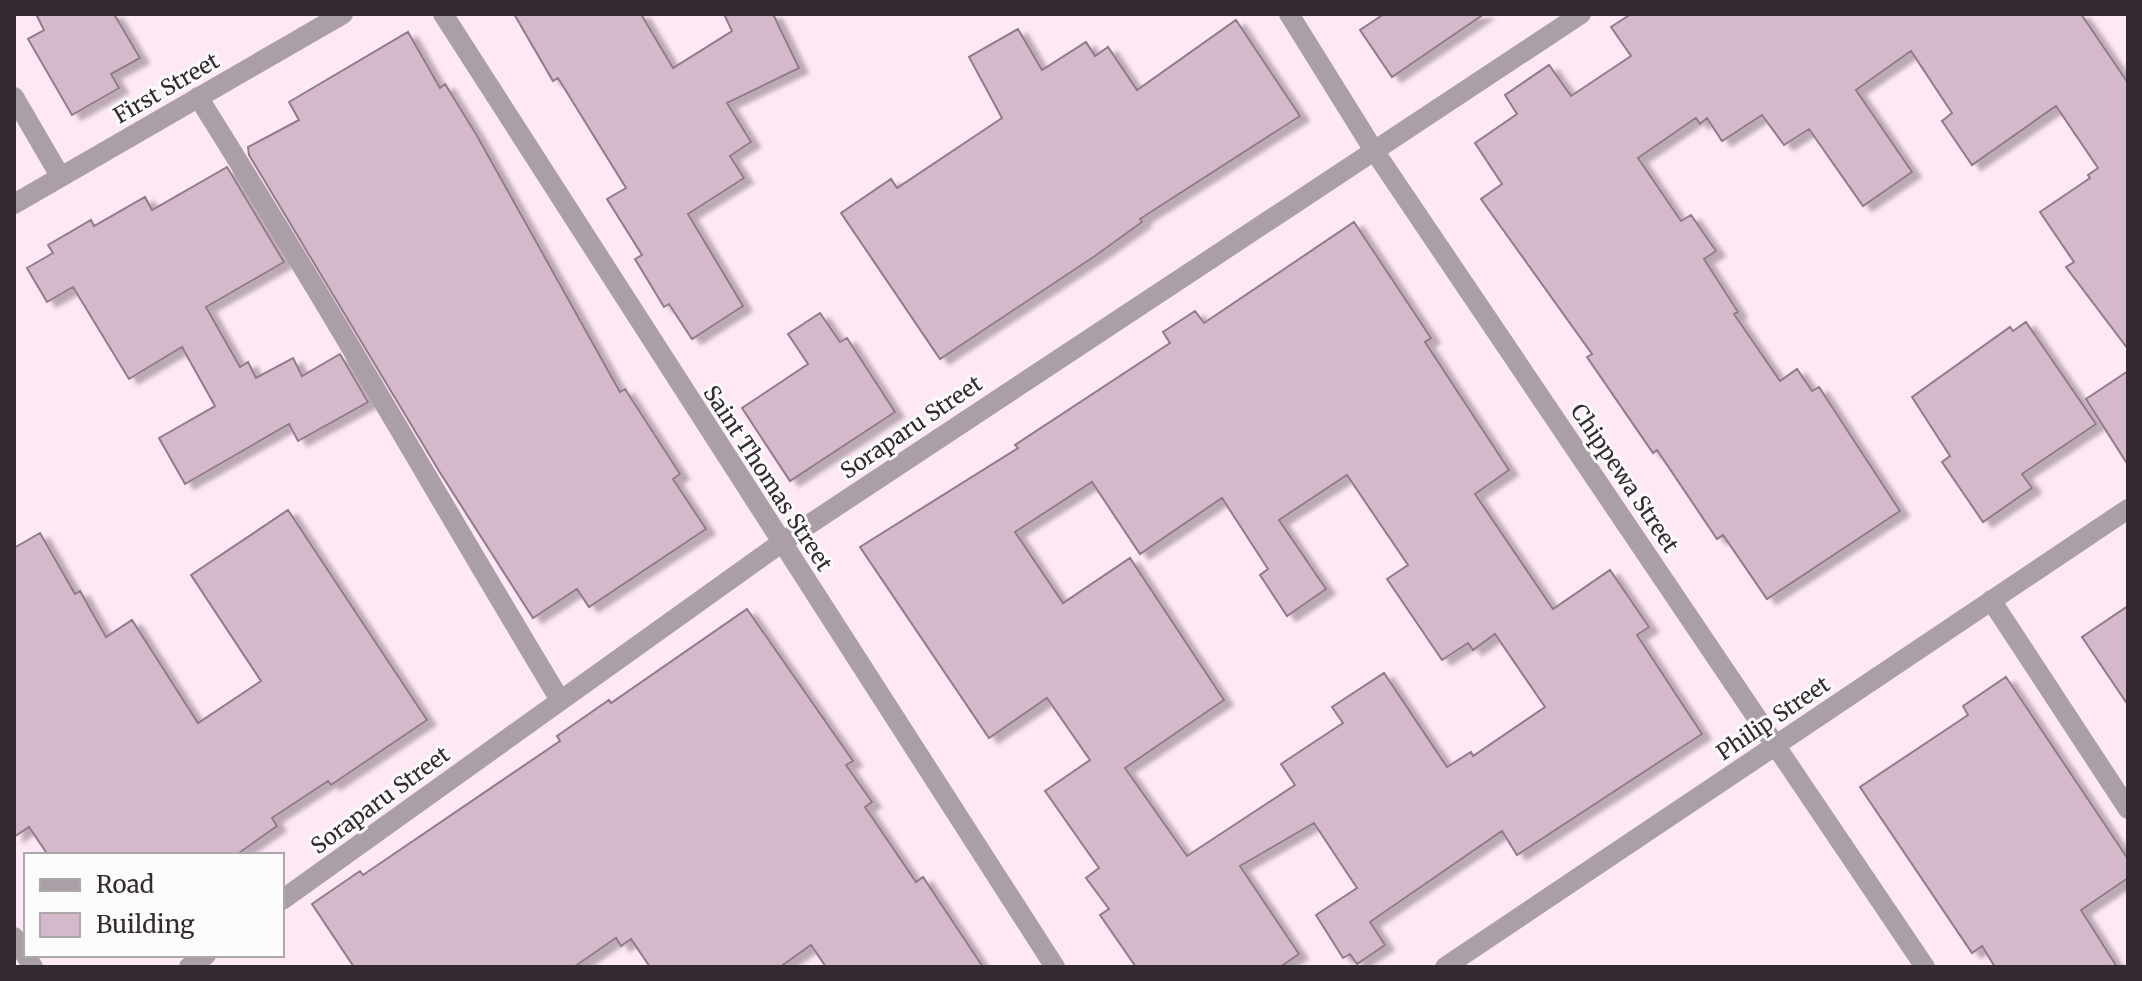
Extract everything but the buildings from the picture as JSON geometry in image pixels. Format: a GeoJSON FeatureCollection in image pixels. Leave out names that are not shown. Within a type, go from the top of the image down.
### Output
{"type":"FeatureCollection","features":[{"type":"Feature","properties":{"kind":"street","name":"First Street"},"geometry":{"type":"LineString","coordinates":[[14,204],[343,14]]}},
{"type":"Feature","properties":{"kind":"street","name":"Saint Thomas Street"},"geometry":{"type":"LineString","coordinates":[[443,14],[1055,967]]}},
{"type":"Feature","properties":{"kind":"street","name":"Chippewa Street"},"geometry":{"type":"LineString","coordinates":[[1289,14],[1373,149],[1925,967]]}},
{"type":"Feature","properties":{"kind":"street","name":"Soraparu Street"},"geometry":{"type":"LineString","coordinates":[[284,899],[781,543],[1581,14]]}},
{"type":"Feature","properties":{"kind":"street"},"geometry":{"type":"LineString","coordinates":[[14,97],[60,176]]}},
{"type":"Feature","properties":{"kind":"street"},"geometry":{"type":"LineString","coordinates":[[198,97],[309,272],[371,385],[560,700]]}},
{"type":"Feature","properties":{"kind":"street","name":"Philip Street"},"geometry":{"type":"LineString","coordinates":[[1445,967],[2128,509]]}},
{"type":"Feature","properties":{"kind":"street"},"geometry":{"type":"LineString","coordinates":[[1991,600],[2128,809]]}},
{"type":"Feature","properties":{"kind":"street"},"geometry":{"type":"LineString","coordinates":[[14,937],[28,965]]}}]}
